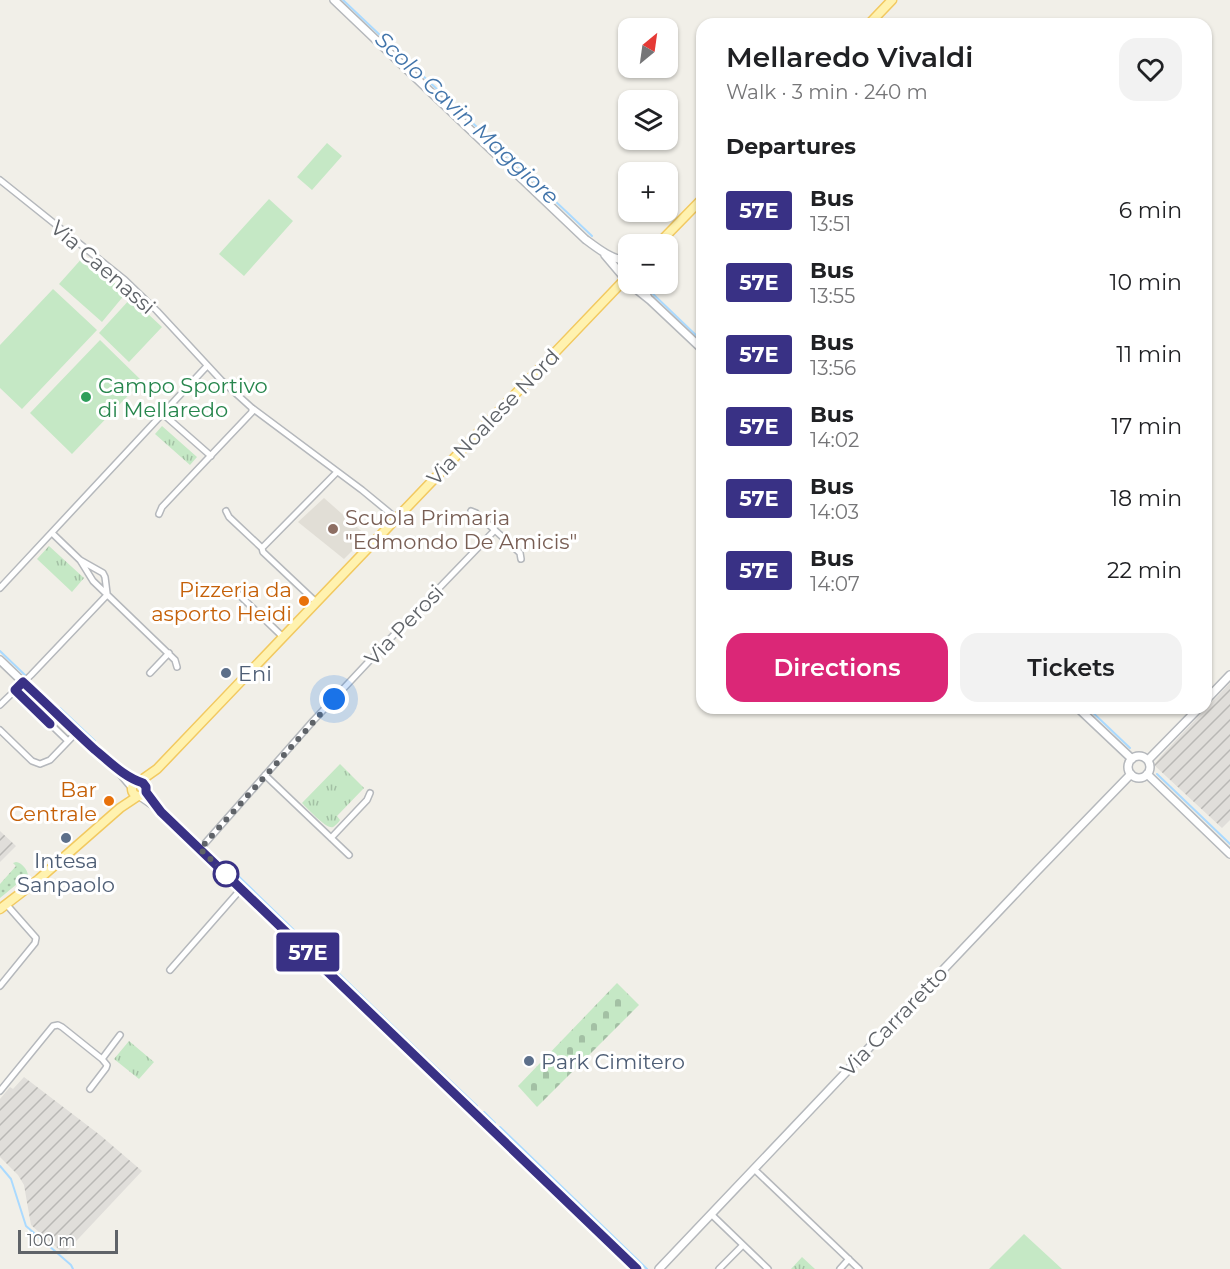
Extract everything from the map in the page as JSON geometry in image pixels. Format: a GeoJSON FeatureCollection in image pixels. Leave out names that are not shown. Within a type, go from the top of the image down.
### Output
{"type":"FeatureCollection","features":[{"type":"Feature","properties":{"kind":"main road"},"geometry":{"type":"LineString","coordinates":[[875,18],[892,0]]}},
{"type":"Feature","properties":{"kind":"main road"},"geometry":{"type":"LineString","coordinates":[[668,234],[696,205]]}},
{"type":"Feature","properties":{"kind":"main road","name":"Via Noalese Nord"},"geometry":{"type":"LineString","coordinates":[[139,789],[396,518],[618,289]]}},
{"type":"Feature","properties":{"kind":"main road"},"geometry":{"type":"LineString","coordinates":[[3,906],[48,872],[139,789]]}},
{"type":"Feature","properties":{"kind":"street"},"geometry":{"type":"LineString","coordinates":[[334,0],[618,269]]}},
{"type":"Feature","properties":{"kind":"street","name":"Via Caenassi"},"geometry":{"type":"LineString","coordinates":[[0,180],[125,280],[207,366],[252,408],[396,518]]}},
{"type":"Feature","properties":{"kind":"street"},"geometry":{"type":"LineString","coordinates":[[601,251],[618,258]]}},
{"type":"Feature","properties":{"kind":"street"},"geometry":{"type":"LineString","coordinates":[[644,294],[696,344]]}},
{"type":"Feature","properties":{"kind":"street"},"geometry":{"type":"LineString","coordinates":[[647,294],[650,300]]}},
{"type":"Feature","properties":{"kind":"street"},"geometry":{"type":"LineString","coordinates":[[0,588],[207,366]]}},
{"type":"Feature","properties":{"kind":"street"},"geometry":{"type":"LineString","coordinates":[[159,514],[162,507],[252,412],[252,408]]}},
{"type":"Feature","properties":{"kind":"street"},"geometry":{"type":"LineString","coordinates":[[162,413],[211,456]]}},
{"type":"Feature","properties":{"kind":"street"},"geometry":{"type":"LineString","coordinates":[[262,548],[337,472]]}},
{"type":"Feature","properties":{"kind":"street"},"geometry":{"type":"LineString","coordinates":[[226,511],[229,517],[262,548],[263,552],[316,602]]}},
{"type":"Feature","properties":{"kind":"street"},"geometry":{"type":"LineString","coordinates":[[471,511],[520,553],[521,559]]}},
{"type":"Feature","properties":{"kind":"street","name":"Via Perosi"},"geometry":{"type":"LineString","coordinates":[[200,849],[388,641],[495,530]]}},
{"type":"Feature","properties":{"kind":"street"},"geometry":{"type":"LineString","coordinates":[[52,533],[80,560],[103,573],[107,595]]}},
{"type":"Feature","properties":{"kind":"street"},"geometry":{"type":"LineString","coordinates":[[80,560],[91,578],[107,595],[176,660],[177,667]]}},
{"type":"Feature","properties":{"kind":"street"},"geometry":{"type":"LineString","coordinates":[[233,589],[283,637]]}},
{"type":"Feature","properties":{"kind":"street"},"geometry":{"type":"LineString","coordinates":[[0,705],[107,595]]}},
{"type":"Feature","properties":{"kind":"street"},"geometry":{"type":"LineString","coordinates":[[150,673],[169,653]]}},
{"type":"Feature","properties":{"kind":"street"},"geometry":{"type":"LineString","coordinates":[[0,660],[76,733],[139,789],[638,1269]]}},
{"type":"Feature","properties":{"kind":"street"},"geometry":{"type":"LineString","coordinates":[[1212,694],[1230,675]]}},
{"type":"Feature","properties":{"kind":"street"},"geometry":{"type":"LineString","coordinates":[[15,690],[68,741]]}},
{"type":"Feature","properties":{"kind":"street"},"geometry":{"type":"LineString","coordinates":[[1084,714],[1132,759]]}},
{"type":"Feature","properties":{"kind":"street"},"geometry":{"type":"LineString","coordinates":[[1148,760],[1193,714]]}},
{"type":"Feature","properties":{"kind":"street"},"geometry":{"type":"LineString","coordinates":[[0,730],[32,760],[40,764],[50,760],[76,733]]}},
{"type":"Feature","properties":{"kind":"street"},"geometry":{"type":"LineString","coordinates":[[1139,756],[1148,760],[1150,768],[1148,774],[1138,778],[1131,774],[1128,767],[1132,759],[1139,756]]}},
{"type":"Feature","properties":{"kind":"street","name":"Via Carraretto"},"geometry":{"type":"LineString","coordinates":[[659,1269],[1131,774]]}},
{"type":"Feature","properties":{"kind":"street"},"geometry":{"type":"LineString","coordinates":[[1148,774],[1230,854]]}},
{"type":"Feature","properties":{"kind":"street"},"geometry":{"type":"LineString","coordinates":[[265,775],[349,855]]}},
{"type":"Feature","properties":{"kind":"street"},"geometry":{"type":"LineString","coordinates":[[331,838],[367,800],[370,793]]}},
{"type":"Feature","properties":{"kind":"street"},"geometry":{"type":"LineString","coordinates":[[170,970],[242,889]]}},
{"type":"Feature","properties":{"kind":"street"},"geometry":{"type":"LineString","coordinates":[[0,986],[35,943],[36,938],[3,906]]}},
{"type":"Feature","properties":{"kind":"street"},"geometry":{"type":"LineString","coordinates":[[0,1091],[53,1026],[58,1025],[106,1062],[106,1068],[90,1089]]}},
{"type":"Feature","properties":{"kind":"street"},"geometry":{"type":"LineString","coordinates":[[102,1059],[120,1035]]}},
{"type":"Feature","properties":{"kind":"street"},"geometry":{"type":"LineString","coordinates":[[754,1169],[859,1269]]}},
{"type":"Feature","properties":{"kind":"street"},"geometry":{"type":"LineString","coordinates":[[711,1214],[768,1269]]}},
{"type":"Feature","properties":{"kind":"street"},"geometry":{"type":"LineString","coordinates":[[719,1269],[743,1245]]}},
{"type":"Feature","properties":{"kind":"street"},"geometry":{"type":"LineString","coordinates":[[840,1269],[849,1259]]}},
{"type":"Feature","properties":{"kind":"shaded area","name":"Scuola Primaria \"Edmondo De Amicis\""},"geometry":{"type":"Polygon","coordinates":[[[324,498],[367,536],[344,559],[298,522],[324,498]]]}},
{"type":"Feature","properties":{"kind":"shaded area"},"geometry":{"type":"Polygon","coordinates":[[[1230,683],[1230,820],[1222,828],[1154,765],[1201,714],[1212,714],[1212,702],[1230,683]]]}},
{"type":"Feature","properties":{"kind":"shaded area"},"geometry":{"type":"Polygon","coordinates":[[[0,831],[16,846],[0,862],[0,831]]]}},
{"type":"Feature","properties":{"kind":"shaded area"},"geometry":{"type":"Polygon","coordinates":[[[24,1077],[100,1135],[142,1171],[64,1254],[31,1225],[24,1185],[18,1175],[0,1157],[0,1099],[10,1087],[13,1089],[24,1077]]]}},
{"type":"Feature","properties":{"kind":"green space"},"geometry":{"type":"Polygon","coordinates":[[[327,143],[342,156],[312,190],[297,177],[327,143]]]}},
{"type":"Feature","properties":{"kind":"green space"},"geometry":{"type":"Polygon","coordinates":[[[269,199],[293,221],[244,276],[219,254],[269,199]]]}},
{"type":"Feature","properties":{"kind":"green space"},"geometry":{"type":"Polygon","coordinates":[[[84,256],[126,293],[102,322],[59,284],[84,256]]]}},
{"type":"Feature","properties":{"kind":"green space"},"geometry":{"type":"Polygon","coordinates":[[[53,289],[97,330],[22,409],[0,388],[0,345],[53,289]]]}},
{"type":"Feature","properties":{"kind":"green space"},"geometry":{"type":"Polygon","coordinates":[[[131,298],[162,327],[129,362],[99,333],[131,298]]]}},
{"type":"Feature","properties":{"kind":"green space","name":"Campo Sportivo di Mellaredo"},"geometry":{"type":"Polygon","coordinates":[[[100,340],[142,381],[72,454],[30,413],[100,340]]]}},
{"type":"Feature","properties":{"kind":"green space"},"geometry":{"type":"Polygon","coordinates":[[[162,426],[197,457],[190,465],[155,434],[162,426]]]}},
{"type":"Feature","properties":{"kind":"green space"},"geometry":{"type":"Polygon","coordinates":[[[49,546],[84,578],[72,592],[37,559],[49,546]]]}},
{"type":"Feature","properties":{"kind":"green space"},"geometry":{"type":"Polygon","coordinates":[[[340,764],[364,788],[337,816],[339,822],[334,827],[330,827],[302,803],[340,764]]]}},
{"type":"Feature","properties":{"kind":"green space"},"geometry":{"type":"Polygon","coordinates":[[[16,862],[24,867],[28,875],[0,898],[0,884],[16,866],[13,863],[16,862]]]}},
{"type":"Feature","properties":{"kind":"green space"},"geometry":{"type":"Polygon","coordinates":[[[617,983],[639,1005],[537,1107],[518,1086],[617,983]]]}},
{"type":"Feature","properties":{"kind":"green space"},"geometry":{"type":"Polygon","coordinates":[[[129,1041],[154,1062],[139,1079],[114,1059],[129,1041]]]}},
{"type":"Feature","properties":{"kind":"green space"},"geometry":{"type":"Polygon","coordinates":[[[1024,1234],[1062,1269],[989,1269],[1024,1234]]]}},
{"type":"Feature","properties":{"kind":"green space"},"geometry":{"type":"Polygon","coordinates":[[[802,1257],[815,1269],[791,1269],[802,1257]]]}},
{"type":"Feature","properties":{"kind":"waterway","name":"Scolo Cavin Maggiore"},"geometry":{"type":"LineString","coordinates":[[343,0],[592,236]]}},
{"type":"Feature","properties":{"kind":"waterway","name":"Scolo Cavin Maggiore"},"geometry":{"type":"LineString","coordinates":[[653,294],[696,335]]}},
{"type":"Feature","properties":{"kind":"waterway"},"geometry":{"type":"LineString","coordinates":[[0,651],[25,675]]}},
{"type":"Feature","properties":{"kind":"waterway"},"geometry":{"type":"LineString","coordinates":[[60,708],[95,741]]}},
{"type":"Feature","properties":{"kind":"waterway","name":"Scolo Cavin Maggiore"},"geometry":{"type":"LineString","coordinates":[[1094,714],[1130,748]]}},
{"type":"Feature","properties":{"kind":"waterway","name":"Scolo Cavin Maggiore"},"geometry":{"type":"LineString","coordinates":[[1157,774],[1230,844]]}},
{"type":"Feature","properties":{"kind":"waterway"},"geometry":{"type":"LineString","coordinates":[[231,869],[477,1106]]}},
{"type":"Feature","properties":{"kind":"waterway"},"geometry":{"type":"LineString","coordinates":[[484,1112],[495,1123]]}},
{"type":"Feature","properties":{"kind":"waterway"},"geometry":{"type":"LineString","coordinates":[[500,1127],[647,1269]]}},
{"type":"Feature","properties":{"kind":"waterway"},"geometry":{"type":"LineString","coordinates":[[0,1166],[11,1179],[26,1226],[73,1269]]}},
{"type":"Feature","properties":{"kind":"bus line","name":"57E"},"geometry":{"type":"LineString","coordinates":[[50,724],[15,690],[23,682],[118,770],[137,782],[143,783],[146,792],[161,812],[637,1269]]}},
{"type":"Feature","properties":{"kind":"place","name":"Campo Sportivo di Mellaredo"},"geometry":{"type":"Point","coordinates":[86,397]}},
{"type":"Feature","properties":{"kind":"place","name":"Scuola Primaria \"Edmondo De Amicis\""},"geometry":{"type":"Point","coordinates":[333,529]}},
{"type":"Feature","properties":{"kind":"place","name":"Pizzeria da asporto Heidi"},"geometry":{"type":"Point","coordinates":[304,601]}},
{"type":"Feature","properties":{"kind":"place","name":"Eni"},"geometry":{"type":"Point","coordinates":[226,673]}},
{"type":"Feature","properties":{"kind":"place","name":"Bar Centrale"},"geometry":{"type":"Point","coordinates":[109,801]}},
{"type":"Feature","properties":{"kind":"place","name":"Intesa Sanpaolo"},"geometry":{"type":"Point","coordinates":[66,838]}},
{"type":"Feature","properties":{"kind":"place","name":"Park Cimitero"},"geometry":{"type":"Point","coordinates":[529,1061]}},
{"type":"Feature","properties":{"kind":"route"},"geometry":{"type":"LineString","coordinates":[[226,874],[200,849],[334,699]]}}]}
